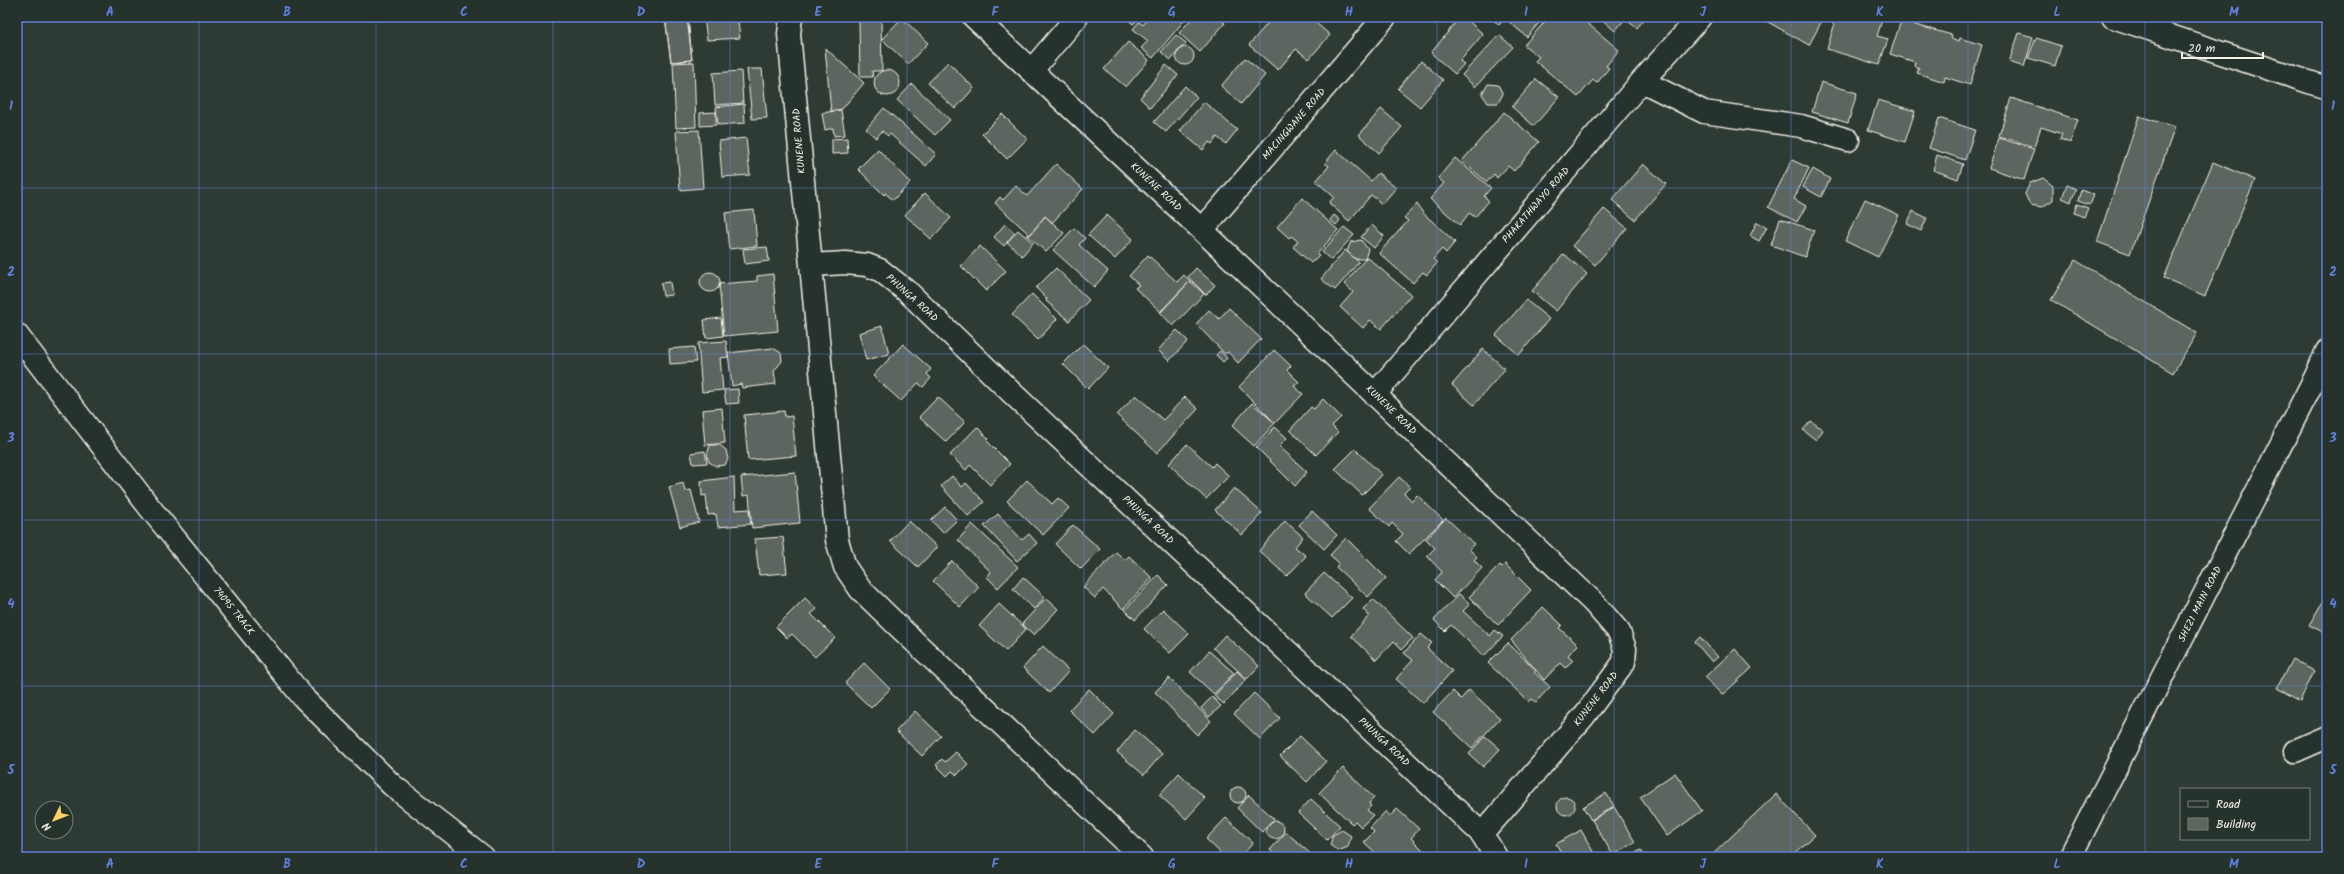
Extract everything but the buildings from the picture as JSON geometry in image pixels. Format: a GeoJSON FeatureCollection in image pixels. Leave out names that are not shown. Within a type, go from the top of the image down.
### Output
{"type":"FeatureCollection","features":[{"type":"Feature","properties":{"kind":"street","name":"KUNENE ROAD"},"geometry":{"type":"LineString","coordinates":[[791,17],[789,34],[811,265]]}},
{"type":"Feature","properties":{"kind":"street","name":"KUNENE ROAD"},"geometry":{"type":"LineString","coordinates":[[974,17],[1375,394],[1594,603],[1619,632],[1625,649],[1624,662],[1614,678],[1584,716],[1482,834]]}},
{"type":"Feature","properties":{"kind":"street"},"geometry":{"type":"LineString","coordinates":[[1031,71],[1077,17]]}},
{"type":"Feature","properties":{"kind":"street","name":"MACINGWANE ROAD"},"geometry":{"type":"LineString","coordinates":[[1202,230],[1385,17]]}},
{"type":"Feature","properties":{"kind":"street","name":"PHAKATHWAYO ROAD"},"geometry":{"type":"LineString","coordinates":[[1375,394],[1642,81],[1700,17]]}},
{"type":"Feature","properties":{"kind":"street"},"geometry":{"type":"LineString","coordinates":[[2113,17],[2327,88]]}},
{"type":"Feature","properties":{"kind":"street"},"geometry":{"type":"LineString","coordinates":[[1642,81],[1704,112],[1801,126],[1848,140]]}},
{"type":"Feature","properties":{"kind":"street","name":"PHUNGA ROAD"},"geometry":{"type":"LineString","coordinates":[[811,265],[845,263],[867,265],[880,270],[904,288],[1482,834],[1496,857]]}},
{"type":"Feature","properties":{"kind":"street"},"geometry":{"type":"LineString","coordinates":[[811,265],[837,540],[845,567],[860,589],[1142,857]]}},
{"type":"Feature","properties":{"kind":"street","name":"74095 TRACK"},"geometry":{"type":"LineString","coordinates":[[17,335],[150,508],[303,697],[392,785],[483,857]]}},
{"type":"Feature","properties":{"kind":"street","name":"SHEZI MAIN ROAD"},"geometry":{"type":"LineString","coordinates":[[2070,857],[2316,376],[2327,350]]}},
{"type":"Feature","properties":{"kind":"street"},"geometry":{"type":"LineString","coordinates":[[2295,751],[2327,737]]}}]}
